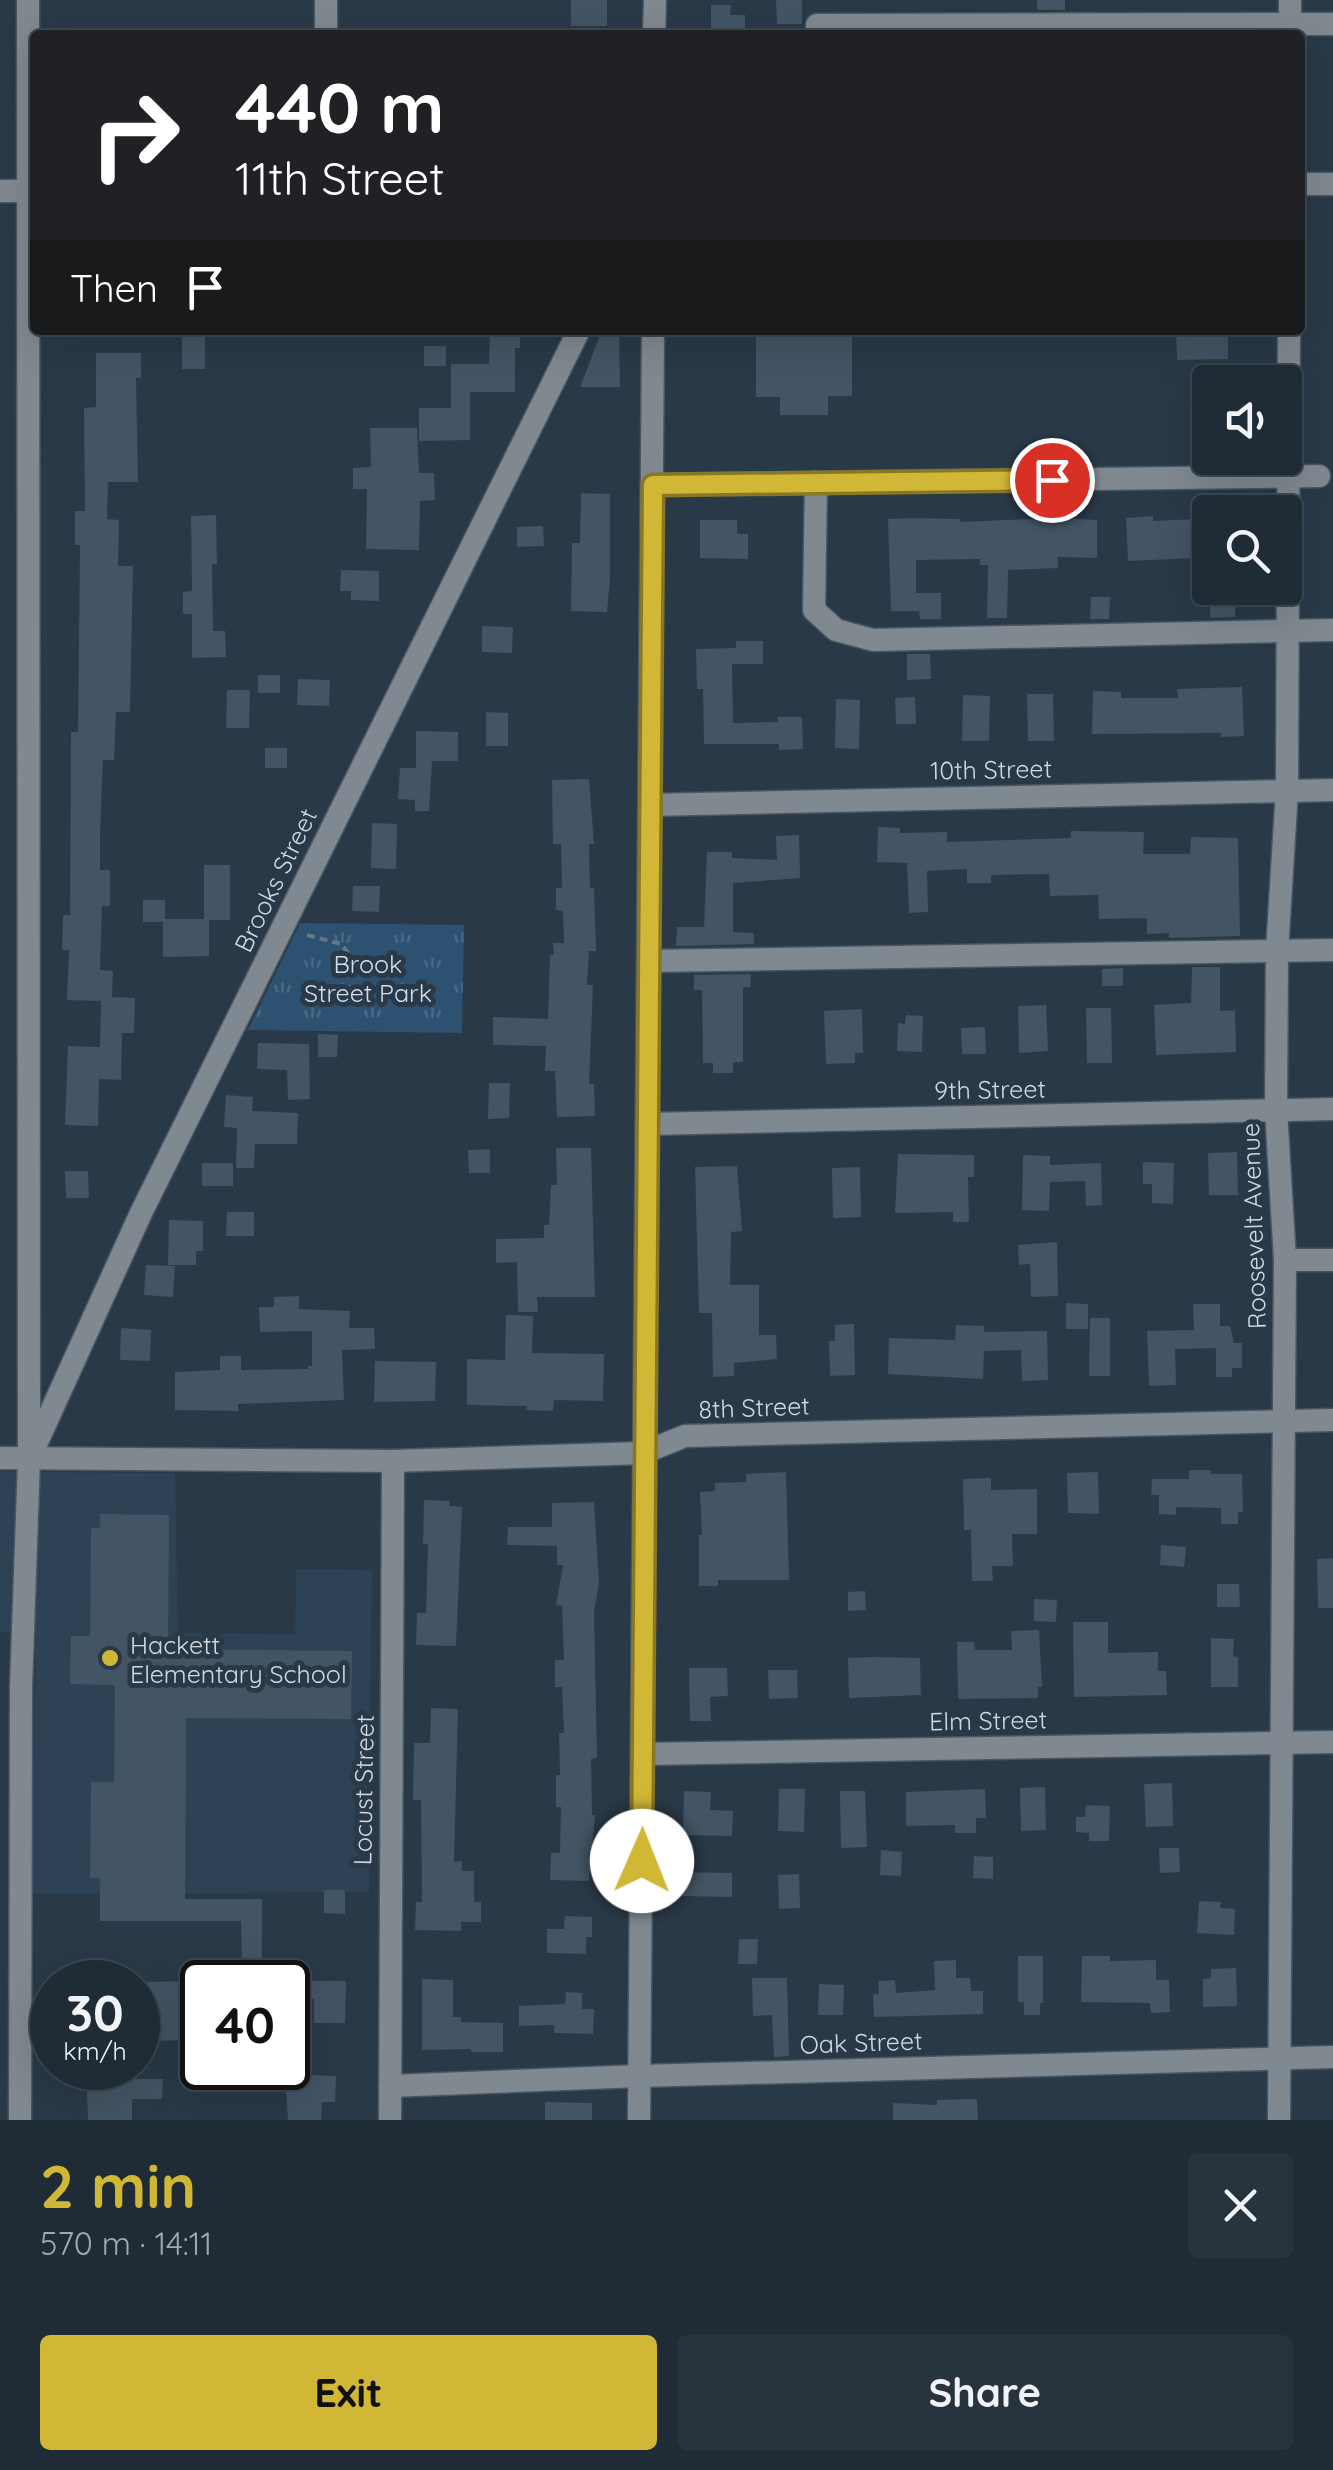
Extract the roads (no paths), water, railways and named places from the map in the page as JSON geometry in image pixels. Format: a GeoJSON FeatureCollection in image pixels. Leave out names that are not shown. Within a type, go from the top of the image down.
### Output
{"type":"FeatureCollection","features":[{"type":"Feature","properties":{"kind":"street"},"geometry":{"type":"LineString","coordinates":[[28,0],[30,76]]}},
{"type":"Feature","properties":{"kind":"street"},"geometry":{"type":"LineString","coordinates":[[326,0],[326,30]]}},
{"type":"Feature","properties":{"kind":"street"},"geometry":{"type":"LineString","coordinates":[[654,30],[655,0]]}},
{"type":"Feature","properties":{"kind":"street"},"geometry":{"type":"LineString","coordinates":[[816,0],[816,30],[1290,30],[1333,24]]}},
{"type":"Feature","properties":{"kind":"street"},"geometry":{"type":"LineString","coordinates":[[1290,0],[1290,30]]}},
{"type":"Feature","properties":{"kind":"street"},"geometry":{"type":"LineString","coordinates":[[1305,184],[1333,184]]}},
{"type":"Feature","properties":{"kind":"street"},"geometry":{"type":"LineString","coordinates":[[0,191],[30,191]]}},
{"type":"Feature","properties":{"kind":"street"},"geometry":{"type":"LineString","coordinates":[[20,2120],[10,2012],[29,1459],[33,335]]}},
{"type":"Feature","properties":{"kind":"street","name":"Brooks Street"},"geometry":{"type":"LineString","coordinates":[[29,1459],[140,1214],[577,335]]}},
{"type":"Feature","properties":{"kind":"street"},"geometry":{"type":"LineString","coordinates":[[639,2120],[652,335]]}},
{"type":"Feature","properties":{"kind":"street","name":"Roosevelt Avenue"},"geometry":{"type":"LineString","coordinates":[[1279,2120],[1285,1260],[1276,1110],[1277,951],[1287,790],[1290,335]]}},
{"type":"Feature","properties":{"kind":"street"},"geometry":{"type":"LineString","coordinates":[[653,485],[1319,476]]}},
{"type":"Feature","properties":{"kind":"street"},"geometry":{"type":"LineString","coordinates":[[816,482],[814,610],[836,630],[873,640],[1333,630]]}},
{"type":"Feature","properties":{"kind":"street","name":"10th Street"},"geometry":{"type":"LineString","coordinates":[[650,804],[1333,790]]}},
{"type":"Feature","properties":{"kind":"street"},"geometry":{"type":"LineString","coordinates":[[650,961],[1333,950]]}},
{"type":"Feature","properties":{"kind":"street","name":"9th Street"},"geometry":{"type":"LineString","coordinates":[[648,1124],[1333,1109]]}},
{"type":"Feature","properties":{"kind":"street"},"geometry":{"type":"LineString","coordinates":[[1285,1260],[1333,1260]]}},
{"type":"Feature","properties":{"kind":"street","name":"8th Street"},"geometry":{"type":"LineString","coordinates":[[0,1458],[393,1461],[643,1453],[685,1436],[1333,1420]]}},
{"type":"Feature","properties":{"kind":"street","name":"Locust Street"},"geometry":{"type":"LineString","coordinates":[[390,2120],[393,1461]]}},
{"type":"Feature","properties":{"kind":"street","name":"Elm Street"},"geometry":{"type":"LineString","coordinates":[[643,1754],[1333,1742]]}},
{"type":"Feature","properties":{"kind":"street","name":"Oak Street"},"geometry":{"type":"LineString","coordinates":[[390,2086],[1333,2058]]}},
{"type":"Feature","properties":{"kind":"place","name":"Hackett Elementary School"},"geometry":{"type":"Point","coordinates":[110,1658]}},
{"type":"Feature","properties":{"kind":"park label","name":"Brook Street Park"},"geometry":{"type":"Point","coordinates":[368,978]}}]}
